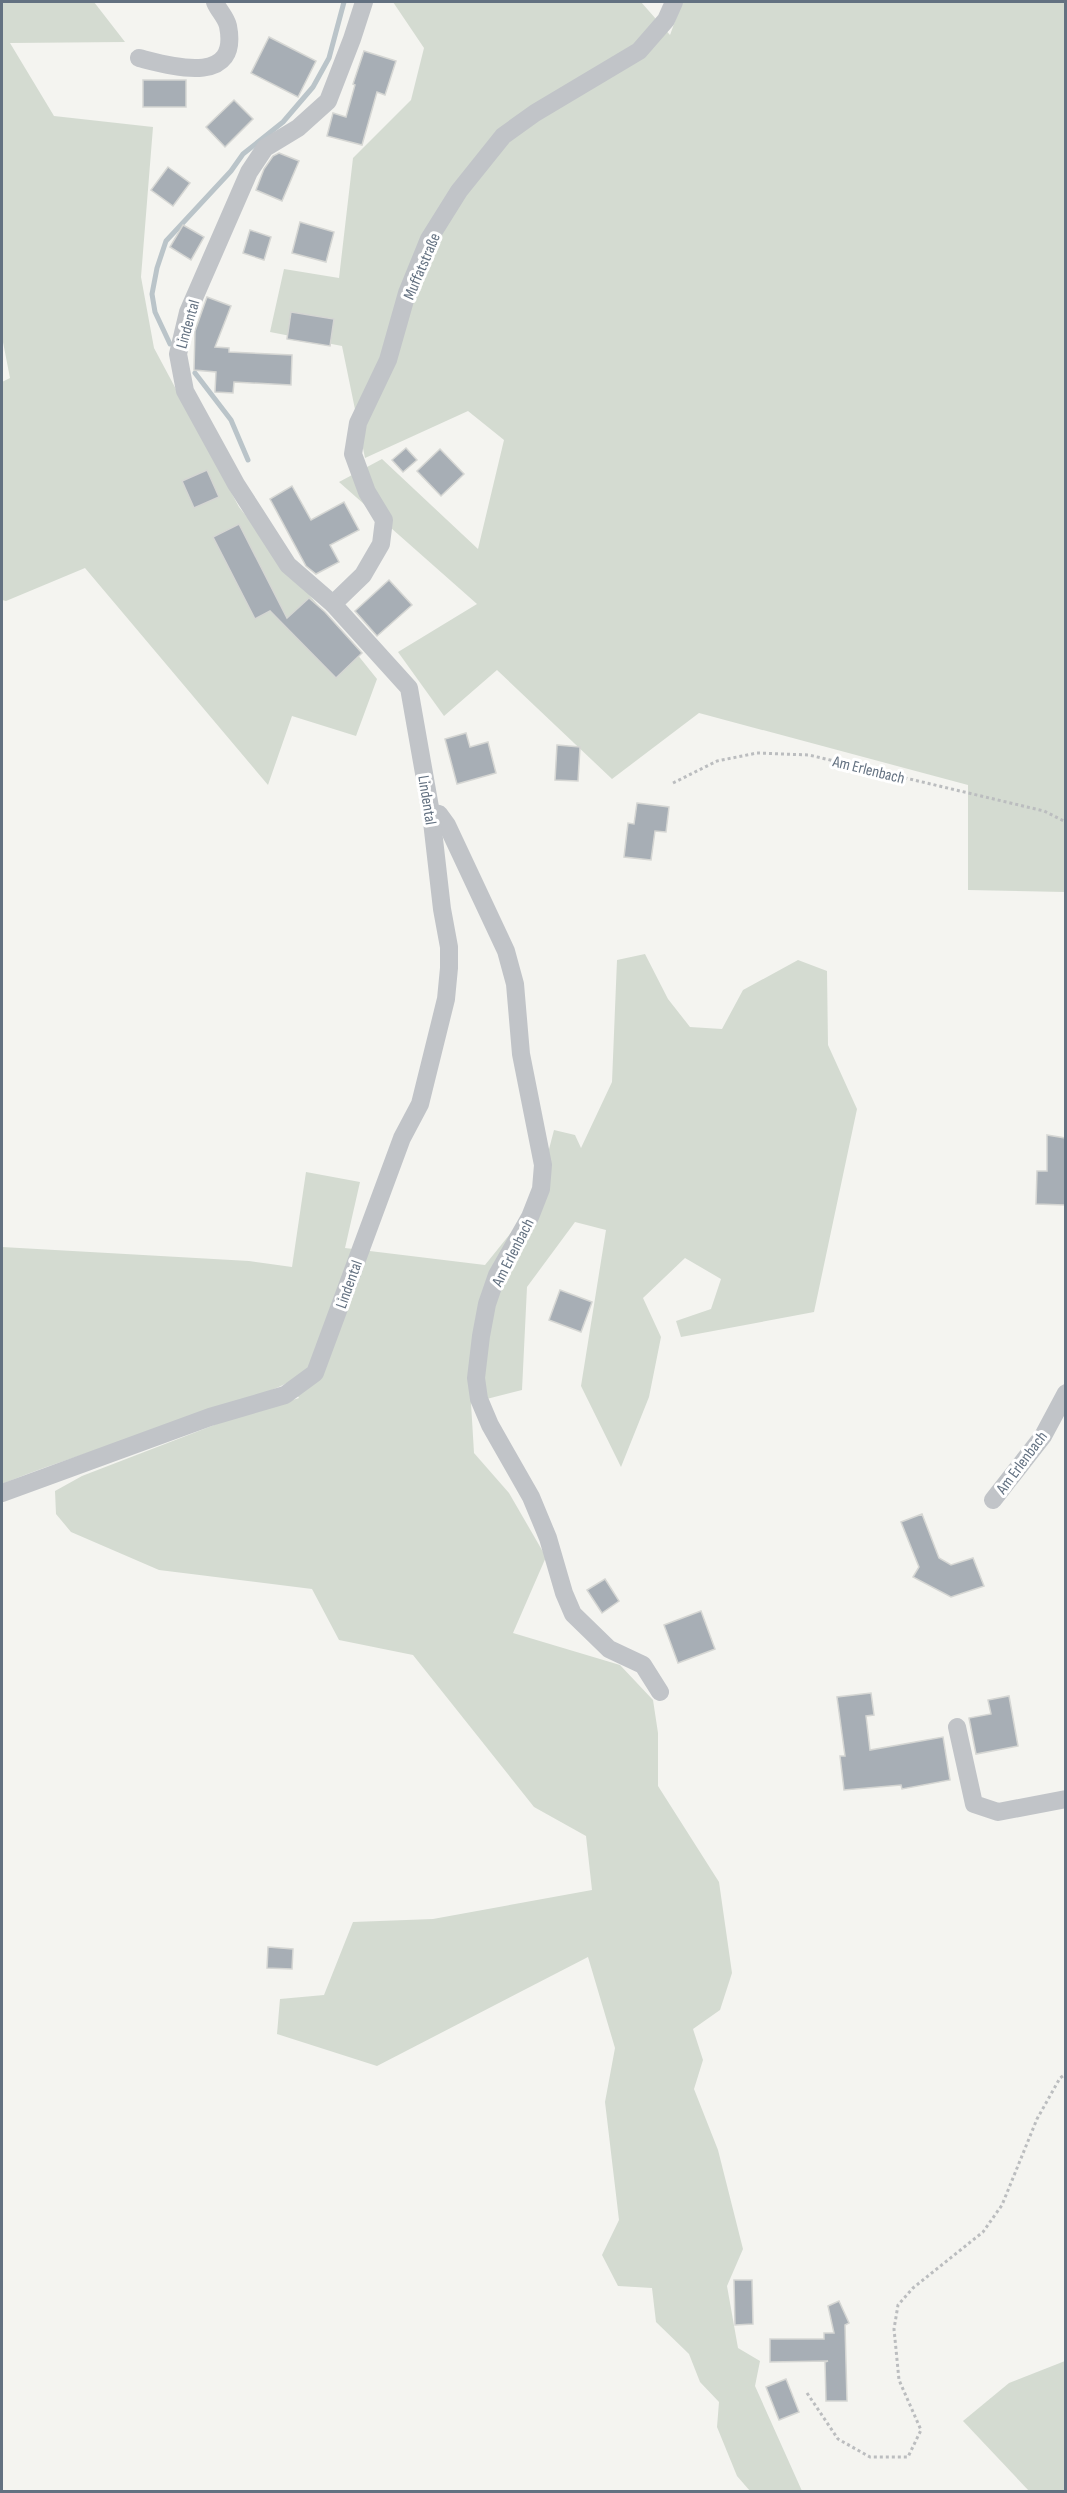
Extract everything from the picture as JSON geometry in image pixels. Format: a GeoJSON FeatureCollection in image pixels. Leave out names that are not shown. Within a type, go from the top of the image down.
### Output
{"type":"FeatureCollection","features":[{"type":"Feature","properties":{"kind":"street"},"geometry":{"type":"LineString","coordinates":[[139,58],[180,68],[211,68],[223,60],[229,42],[228,24],[215,2]]}},
{"type":"Feature","properties":{"kind":"street","name":"Lindental"},"geometry":{"type":"LineString","coordinates":[[2,1493],[210,1417],[285,1395],[315,1373],[402,1138],[420,1104],[446,999],[449,947],[442,909],[431,813],[409,688],[333,604],[288,565],[236,484],[185,391],[178,354],[188,312],[249,172],[265,148],[298,129],[328,101],[364,2]]}},
{"type":"Feature","properties":{"kind":"street","name":"Muffatstraße"},"geometry":{"type":"LineString","coordinates":[[333,604],[363,575],[381,544],[384,520],[367,492],[353,454],[358,423],[388,360],[407,293],[429,239],[459,191],[503,136],[535,113],[639,51],[666,20],[674,2]]}},
{"type":"Feature","properties":{"kind":"street","name":"Am Erlenbach"},"geometry":{"type":"LineString","coordinates":[[431,813],[439,814],[447,825],[506,951],[515,984],[521,1054],[543,1166],[541,1189],[530,1217],[497,1275],[487,1304],[480,1336],[476,1378],[479,1399],[490,1425],[531,1497],[548,1538],[564,1593],[573,1614],[609,1649],[643,1665],[660,1692]]}},
{"type":"Feature","properties":{"kind":"street","name":"Am Erlenbach"},"geometry":{"type":"LineString","coordinates":[[993,1500],[1043,1436],[1065,1393]]}},
{"type":"Feature","properties":{"kind":"street"},"geometry":{"type":"LineString","coordinates":[[957,1727],[974,1804],[998,1812],[1065,1799]]}},
{"type":"Feature","properties":{"kind":"path","name":"Am Erlenbach"},"geometry":{"type":"LineString","coordinates":[[673,783],[717,760],[757,753],[809,755],[1044,811],[1065,822]]}},
{"type":"Feature","properties":{"kind":"path"},"geometry":{"type":"LineString","coordinates":[[807,2393],[838,2439],[870,2457],[908,2457],[921,2430],[899,2380],[894,2329],[898,2305],[913,2288],[983,2232],[1002,2205],[1037,2119],[1060,2078],[1065,2074]]}},
{"type":"Feature","properties":{"kind":"shaded area"},"geometry":{"type":"Polygon","coordinates":[[[2,2],[94,2],[125,42],[10,43],[54,116],[153,127],[141,277],[154,348],[239,507],[377,679],[356,736],[292,716],[268,785],[85,568],[6,601],[2,600],[2,382],[10,378],[2,337],[2,2]]]}},
{"type":"Feature","properties":{"kind":"shaded area"},"geometry":{"type":"Polygon","coordinates":[[[393,2],[641,2],[670,35],[682,2],[1065,2],[1065,892],[968,890],[968,785],[699,713],[612,779],[497,670],[444,716],[398,652],[477,604],[339,482],[382,459],[478,549],[504,440],[468,411],[365,458],[342,346],[270,332],[284,269],[339,278],[353,158],[411,100],[424,48],[393,2]]]}},
{"type":"Feature","properties":{"kind":"shaded area"},"geometry":{"type":"Polygon","coordinates":[[[645,954],[668,999],[690,1027],[722,1029],[743,990],[798,960],[827,971],[828,1045],[857,1109],[814,1312],[681,1337],[676,1321],[711,1309],[721,1279],[685,1258],[643,1298],[661,1337],[649,1397],[621,1467],[581,1386],[606,1230],[575,1222],[527,1287],[522,1390],[471,1403],[474,1453],[509,1493],[546,1557],[513,1633],[620,1665],[653,1700],[658,1733],[658,1786],[719,1882],[732,1973],[720,2010],[693,2029],[703,2060],[694,2089],[718,2150],[743,2249],[727,2286],[738,2348],[760,2361],[755,2386],[802,2491],[750,2491],[737,2476],[717,2427],[719,2402],[700,2382],[689,2354],[656,2322],[652,2288],[618,2286],[602,2255],[619,2220],[605,2102],[615,2048],[588,1957],[377,2066],[277,2034],[280,1999],[324,1995],[353,1922],[433,1919],[592,1890],[586,1836],[534,1807],[413,1655],[339,1640],[312,1589],[159,1570],[71,1532],[56,1514],[55,1491],[82,1476],[222,1422],[299,1398],[289,1382],[233,1405],[2,1484],[2,1247],[249,1261],[292,1267],[306,1172],[360,1182],[345,1248],[485,1265],[535,1203],[554,1130],[575,1135],[581,1148],[612,1082],[617,960],[645,954]]]}},
{"type":"Feature","properties":{"kind":"shaded area"},"geometry":{"type":"Polygon","coordinates":[[[1065,2361],[1065,2491],[1029,2491],[963,2421],[1009,2383],[1065,2361]]]}},
{"type":"Feature","properties":{"kind":"building"},"geometry":{"type":"Polygon","coordinates":[[[269,37],[316,61],[298,97],[251,73],[269,37]]]}},
{"type":"Feature","properties":{"kind":"building"},"geometry":{"type":"Polygon","coordinates":[[[364,51],[396,61],[385,95],[377,92],[362,145],[327,136],[333,113],[346,117],[355,85],[353,84],[364,51]]]}},
{"type":"Feature","properties":{"kind":"building"},"geometry":{"type":"Polygon","coordinates":[[[143,80],[186,80],[186,107],[143,107],[143,80]]]}},
{"type":"Feature","properties":{"kind":"building"},"geometry":{"type":"Polygon","coordinates":[[[234,100],[253,119],[225,147],[206,127],[234,100]]]}},
{"type":"Feature","properties":{"kind":"building"},"geometry":{"type":"Polygon","coordinates":[[[279,153],[299,161],[282,201],[256,190],[264,169],[273,156],[279,153]]]}},
{"type":"Feature","properties":{"kind":"building"},"geometry":{"type":"Polygon","coordinates":[[[168,167],[190,183],[173,206],[151,190],[168,167]]]}},
{"type":"Feature","properties":{"kind":"building"},"geometry":{"type":"Polygon","coordinates":[[[300,222],[334,232],[326,262],[292,253],[300,222]]]}},
{"type":"Feature","properties":{"kind":"building"},"geometry":{"type":"Polygon","coordinates":[[[183,225],[204,237],[191,260],[170,247],[183,225]]]}},
{"type":"Feature","properties":{"kind":"building"},"geometry":{"type":"Polygon","coordinates":[[[250,230],[271,237],[264,260],[243,253],[250,230]]]}},
{"type":"Feature","properties":{"kind":"building"},"geometry":{"type":"Polygon","coordinates":[[[207,297],[231,306],[215,347],[229,348],[229,352],[292,355],[291,385],[234,382],[233,393],[215,392],[216,372],[194,370],[195,331],[207,297]]]}},
{"type":"Feature","properties":{"kind":"building"},"geometry":{"type":"Polygon","coordinates":[[[291,312],[334,319],[330,346],[287,339],[291,312]]]}},
{"type":"Feature","properties":{"kind":"building"},"geometry":{"type":"Polygon","coordinates":[[[406,448],[417,460],[403,472],[392,460],[406,448]]]}},
{"type":"Feature","properties":{"kind":"building"},"geometry":{"type":"Polygon","coordinates":[[[440,449],[464,474],[441,496],[417,471],[440,449]]]}},
{"type":"Feature","properties":{"kind":"building"},"geometry":{"type":"Polygon","coordinates":[[[207,470],[219,497],[194,508],[182,481],[207,470]]]}},
{"type":"Feature","properties":{"kind":"building"},"geometry":{"type":"Polygon","coordinates":[[[292,486],[311,520],[344,502],[359,530],[330,545],[339,562],[316,574],[306,566],[270,499],[292,486]]]}},
{"type":"Feature","properties":{"kind":"building"},"geometry":{"type":"Polygon","coordinates":[[[239,524],[287,618],[309,598],[325,612],[362,653],[336,678],[270,611],[255,619],[213,537],[239,524]]]}},
{"type":"Feature","properties":{"kind":"building"},"geometry":{"type":"Polygon","coordinates":[[[389,580],[412,605],[377,636],[355,611],[389,580]]]}},
{"type":"Feature","properties":{"kind":"building"},"geometry":{"type":"Polygon","coordinates":[[[466,733],[470,747],[488,742],[496,773],[457,784],[445,739],[466,733]]]}},
{"type":"Feature","properties":{"kind":"building"},"geometry":{"type":"Polygon","coordinates":[[[557,745],[580,747],[578,781],[555,780],[557,745]]]}},
{"type":"Feature","properties":{"kind":"building"},"geometry":{"type":"Polygon","coordinates":[[[637,803],[669,807],[666,832],[655,831],[651,860],[624,857],[628,823],[634,824],[637,803]]]}},
{"type":"Feature","properties":{"kind":"building"},"geometry":{"type":"Polygon","coordinates":[[[1047,1135],[1065,1138],[1065,1205],[1036,1204],[1037,1171],[1047,1171],[1047,1135]]]}},
{"type":"Feature","properties":{"kind":"building"},"geometry":{"type":"Polygon","coordinates":[[[560,1290],[592,1302],[581,1332],[549,1320],[560,1290]]]}},
{"type":"Feature","properties":{"kind":"building"},"geometry":{"type":"Polygon","coordinates":[[[922,1514],[939,1558],[951,1565],[973,1558],[984,1586],[951,1597],[913,1577],[919,1567],[901,1522],[922,1514]]]}},
{"type":"Feature","properties":{"kind":"building"},"geometry":{"type":"Polygon","coordinates":[[[605,1579],[619,1601],[602,1613],[587,1590],[605,1579]]]}},
{"type":"Feature","properties":{"kind":"building"},"geometry":{"type":"Polygon","coordinates":[[[701,1611],[715,1649],[678,1663],[664,1625],[701,1611]]]}},
{"type":"Feature","properties":{"kind":"building"},"geometry":{"type":"Polygon","coordinates":[[[871,1693],[874,1715],[866,1716],[870,1750],[943,1737],[950,1780],[902,1789],[901,1785],[844,1790],[840,1756],[845,1756],[837,1697],[871,1693]]]}},
{"type":"Feature","properties":{"kind":"building"},"geometry":{"type":"Polygon","coordinates":[[[1009,1696],[1018,1746],[976,1754],[969,1718],[991,1714],[988,1700],[1009,1696]]]}},
{"type":"Feature","properties":{"kind":"building"},"geometry":{"type":"Polygon","coordinates":[[[268,1947],[293,1949],[292,1969],[267,1968],[268,1947]]]}},
{"type":"Feature","properties":{"kind":"building"},"geometry":{"type":"Polygon","coordinates":[[[734,2280],[752,2280],[753,2324],[735,2325],[734,2280]]]}},
{"type":"Feature","properties":{"kind":"building"},"geometry":{"type":"Polygon","coordinates":[[[839,2301],[849,2323],[845,2325],[847,2401],[826,2401],[825,2362],[828,2361],[770,2362],[770,2339],[824,2339],[824,2333],[834,2333],[828,2306],[839,2301]]]}},
{"type":"Feature","properties":{"kind":"building"},"geometry":{"type":"Polygon","coordinates":[[[786,2379],[799,2412],[779,2420],[766,2387],[786,2379]]]}},
{"type":"Feature","properties":{"kind":"waterway"},"geometry":{"type":"LineString","coordinates":[[170,344],[155,312],[152,294],[157,268],[166,241],[231,171],[243,154],[283,122],[313,87],[329,58],[344,2]]}},
{"type":"Feature","properties":{"kind":"waterway"},"geometry":{"type":"LineString","coordinates":[[195,373],[231,420],[248,460]]}}]}
